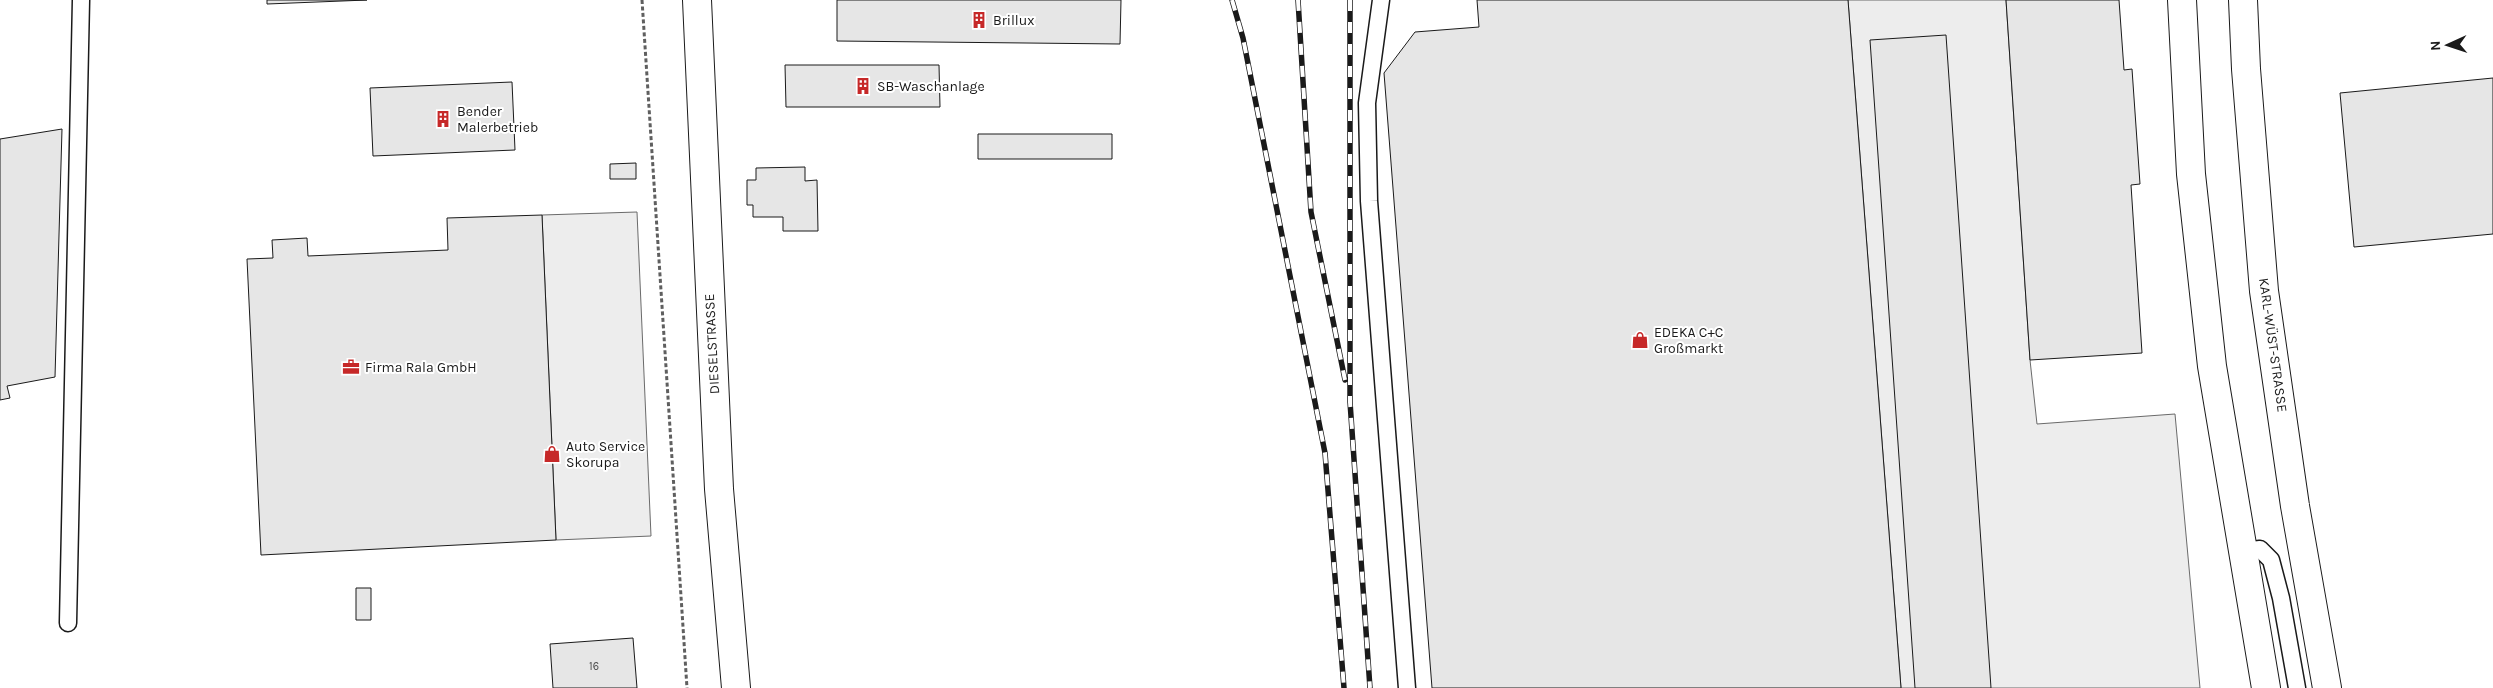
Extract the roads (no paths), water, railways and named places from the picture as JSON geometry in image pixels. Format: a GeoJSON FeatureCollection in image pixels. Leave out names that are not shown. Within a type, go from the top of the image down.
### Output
{"type":"FeatureCollection","features":[{"type":"Feature","properties":{"kind":"main road","name":"DIESELSTRASSE"},"geometry":{"type":"LineString","coordinates":[[697,0],[719,488],[736,688]]}},
{"type":"Feature","properties":{"kind":"main road"},"geometry":{"type":"LineString","coordinates":[[2182,0],[2191,174],[2211,356],[2266,688]]}},
{"type":"Feature","properties":{"kind":"main road","name":"KARL-WÜST-STRASSE"},"geometry":{"type":"LineString","coordinates":[[2243,0],[2246,69],[2264,291],[2295,506],[2328,688]]}},
{"type":"Feature","properties":{"kind":"lane"},"geometry":{"type":"LineString","coordinates":[[68,623],[81,0]]}},
{"type":"Feature","properties":{"kind":"lane"},"geometry":{"type":"LineString","coordinates":[[1381,0],[1366,103],[1369,201],[1407,688]]}},
{"type":"Feature","properties":{"kind":"lane"},"geometry":{"type":"LineString","coordinates":[[2243,551],[2260,548],[2271,560],[2282,598],[2297,688]]}},
{"type":"Feature","properties":{"kind":"railway"},"geometry":{"type":"LineString","coordinates":[[1232,0],[1243,38],[1325,453],[1344,688]]}},
{"type":"Feature","properties":{"kind":"railway"},"geometry":{"type":"LineString","coordinates":[[1298,0],[1311,212],[1345,380]]}},
{"type":"Feature","properties":{"kind":"railway"},"geometry":{"type":"LineString","coordinates":[[1350,0],[1350,402],[1370,688]]}},
{"type":"Feature","properties":{"kind":"place","name":"Brillux"},"geometry":{"type":"Point","coordinates":[979,20]}},
{"type":"Feature","properties":{"kind":"place","name":"SB-Waschanlage"},"geometry":{"type":"Point","coordinates":[863,86]}},
{"type":"Feature","properties":{"kind":"place","name":"Bender Malerbetrieb"},"geometry":{"type":"Point","coordinates":[443,119]}},
{"type":"Feature","properties":{"kind":"place","name":"EDEKA C+C Großmarkt"},"geometry":{"type":"Point","coordinates":[1640,340]}},
{"type":"Feature","properties":{"kind":"place","name":"Firma Rala GmbH"},"geometry":{"type":"Point","coordinates":[351,367]}},
{"type":"Feature","properties":{"kind":"place","name":"Auto Service Skorupa"},"geometry":{"type":"Point","coordinates":[552,454]}}]}
